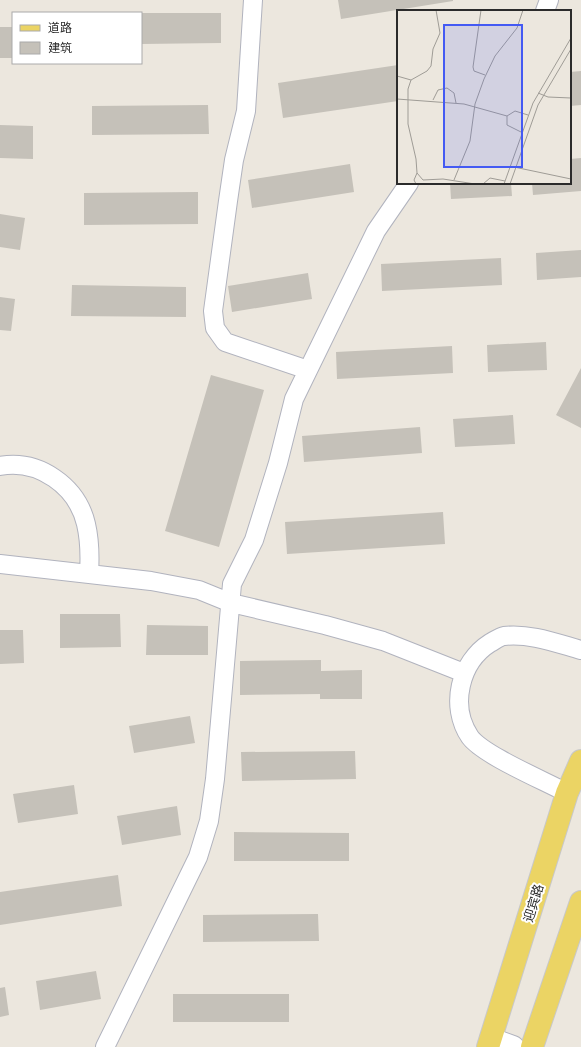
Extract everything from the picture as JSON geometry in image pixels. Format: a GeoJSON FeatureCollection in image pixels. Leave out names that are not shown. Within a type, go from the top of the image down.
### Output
{"type":"FeatureCollection","features":[{"type":"Feature","properties":{"kind":"main road","name":"迎宾路"},"geometry":{"type":"LineString","coordinates":[[490,1043],[568,792],[581,760]]}},
{"type":"Feature","properties":{"kind":"main road"},"geometry":{"type":"LineString","coordinates":[[532,1047],[581,902]]}},
{"type":"Feature","properties":{"kind":"street"},"geometry":{"type":"LineString","coordinates":[[253,0],[246,110],[234,160],[228,201],[213,310],[215,328],[225,342],[308,370]]}},
{"type":"Feature","properties":{"kind":"street"},"geometry":{"type":"LineString","coordinates":[[545,10],[549,0]]}},
{"type":"Feature","properties":{"kind":"street"},"geometry":{"type":"LineString","coordinates":[[105,1047],[198,857],[209,821],[215,779],[232,584],[254,540],[278,463],[294,399],[376,231],[408,184]]}},
{"type":"Feature","properties":{"kind":"street"},"geometry":{"type":"LineString","coordinates":[[0,466],[28,466],[48,472],[65,487],[78,504],[86,524],[90,548],[89,574]]}},
{"type":"Feature","properties":{"kind":"street"},"geometry":{"type":"LineString","coordinates":[[0,564],[151,581],[199,590],[231,603],[325,625],[383,641],[464,673]]}},
{"type":"Feature","properties":{"kind":"street"},"geometry":{"type":"LineString","coordinates":[[568,792],[487,752],[470,737],[460,714],[459,694],[464,673],[479,650],[502,636],[523,635],[581,650]]}},
{"type":"Feature","properties":{"kind":"street"},"geometry":{"type":"LineString","coordinates":[[490,1043],[513,1047]]}},
{"type":"Feature","properties":{"kind":"building"},"geometry":{"type":"Polygon","coordinates":[[[338,0],[453,0],[453,1],[341,19],[338,0]]]}},
{"type":"Feature","properties":{"kind":"building"},"geometry":{"type":"Polygon","coordinates":[[[142,13],[221,13],[221,43],[142,44],[142,13]]]}},
{"type":"Feature","properties":{"kind":"building"},"geometry":{"type":"Polygon","coordinates":[[[0,27],[12,27],[12,58],[0,58],[0,27]]]}},
{"type":"Feature","properties":{"kind":"building"},"geometry":{"type":"Polygon","coordinates":[[[397,65],[397,101],[283,118],[278,83],[397,65]]]}},
{"type":"Feature","properties":{"kind":"building"},"geometry":{"type":"Polygon","coordinates":[[[581,71],[581,105],[571,106],[571,72],[581,71]]]}},
{"type":"Feature","properties":{"kind":"building"},"geometry":{"type":"Polygon","coordinates":[[[208,105],[209,134],[92,135],[92,106],[208,105]]]}},
{"type":"Feature","properties":{"kind":"building"},"geometry":{"type":"Polygon","coordinates":[[[0,125],[33,126],[33,159],[0,158],[0,125]]]}},
{"type":"Feature","properties":{"kind":"building"},"geometry":{"type":"Polygon","coordinates":[[[581,158],[581,191],[533,195],[532,184],[571,184],[571,159],[581,158]]]}},
{"type":"Feature","properties":{"kind":"building"},"geometry":{"type":"Polygon","coordinates":[[[350,164],[354,192],[252,208],[248,180],[350,164]]]}},
{"type":"Feature","properties":{"kind":"building"},"geometry":{"type":"Polygon","coordinates":[[[450,184],[511,184],[512,196],[451,199],[450,184]]]}},
{"type":"Feature","properties":{"kind":"building"},"geometry":{"type":"Polygon","coordinates":[[[198,192],[198,224],[84,225],[84,193],[198,192]]]}},
{"type":"Feature","properties":{"kind":"building"},"geometry":{"type":"Polygon","coordinates":[[[0,214],[25,218],[20,250],[0,247],[0,214]]]}},
{"type":"Feature","properties":{"kind":"building"},"geometry":{"type":"Polygon","coordinates":[[[581,250],[581,277],[537,280],[536,253],[581,250]]]}},
{"type":"Feature","properties":{"kind":"building"},"geometry":{"type":"Polygon","coordinates":[[[501,258],[502,285],[382,291],[381,264],[501,258]]]}},
{"type":"Feature","properties":{"kind":"building"},"geometry":{"type":"Polygon","coordinates":[[[308,273],[312,299],[232,312],[228,286],[308,273]]]}},
{"type":"Feature","properties":{"kind":"building"},"geometry":{"type":"Polygon","coordinates":[[[72,285],[186,287],[186,317],[71,316],[72,285]]]}},
{"type":"Feature","properties":{"kind":"building"},"geometry":{"type":"Polygon","coordinates":[[[0,297],[15,299],[11,331],[0,330],[0,297]]]}},
{"type":"Feature","properties":{"kind":"building"},"geometry":{"type":"Polygon","coordinates":[[[546,342],[547,370],[488,372],[487,345],[546,342]]]}},
{"type":"Feature","properties":{"kind":"building"},"geometry":{"type":"Polygon","coordinates":[[[452,346],[453,373],[337,379],[336,352],[452,346]]]}},
{"type":"Feature","properties":{"kind":"building"},"geometry":{"type":"Polygon","coordinates":[[[581,368],[581,428],[556,415],[581,368]]]}},
{"type":"Feature","properties":{"kind":"building"},"geometry":{"type":"Polygon","coordinates":[[[211,375],[264,390],[219,547],[165,531],[211,375]]]}},
{"type":"Feature","properties":{"kind":"building"},"geometry":{"type":"Polygon","coordinates":[[[513,415],[515,444],[455,447],[453,419],[513,415]]]}},
{"type":"Feature","properties":{"kind":"building"},"geometry":{"type":"Polygon","coordinates":[[[420,427],[422,453],[304,462],[302,436],[420,427]]]}},
{"type":"Feature","properties":{"kind":"building"},"geometry":{"type":"Polygon","coordinates":[[[443,512],[445,544],[287,554],[285,522],[443,512]]]}},
{"type":"Feature","properties":{"kind":"building"},"geometry":{"type":"Polygon","coordinates":[[[60,614],[120,614],[121,647],[60,648],[60,614]]]}},
{"type":"Feature","properties":{"kind":"building"},"geometry":{"type":"Polygon","coordinates":[[[147,625],[208,626],[208,655],[146,655],[147,625]]]}},
{"type":"Feature","properties":{"kind":"building"},"geometry":{"type":"Polygon","coordinates":[[[0,630],[23,630],[24,663],[0,664],[0,630]]]}},
{"type":"Feature","properties":{"kind":"building"},"geometry":{"type":"Polygon","coordinates":[[[321,660],[321,671],[362,670],[362,699],[320,699],[320,694],[240,695],[240,661],[321,660]]]}},
{"type":"Feature","properties":{"kind":"building"},"geometry":{"type":"Polygon","coordinates":[[[190,716],[195,743],[134,753],[129,726],[190,716]]]}},
{"type":"Feature","properties":{"kind":"building"},"geometry":{"type":"Polygon","coordinates":[[[355,751],[356,779],[242,781],[241,752],[355,751]]]}},
{"type":"Feature","properties":{"kind":"building"},"geometry":{"type":"Polygon","coordinates":[[[74,785],[78,814],[18,823],[13,794],[74,785]]]}},
{"type":"Feature","properties":{"kind":"building"},"geometry":{"type":"Polygon","coordinates":[[[177,806],[181,835],[122,845],[117,816],[177,806]]]}},
{"type":"Feature","properties":{"kind":"building"},"geometry":{"type":"Polygon","coordinates":[[[234,832],[349,833],[349,861],[234,861],[234,832]]]}},
{"type":"Feature","properties":{"kind":"building"},"geometry":{"type":"Polygon","coordinates":[[[118,875],[122,906],[0,925],[0,892],[118,875]]]}},
{"type":"Feature","properties":{"kind":"building"},"geometry":{"type":"Polygon","coordinates":[[[318,914],[319,941],[203,942],[203,915],[318,914]]]}},
{"type":"Feature","properties":{"kind":"building"},"geometry":{"type":"Polygon","coordinates":[[[96,971],[101,999],[40,1010],[36,981],[96,971]]]}},
{"type":"Feature","properties":{"kind":"building"},"geometry":{"type":"Polygon","coordinates":[[[5,987],[9,1015],[0,1017],[0,988],[5,987]]]}},
{"type":"Feature","properties":{"kind":"building"},"geometry":{"type":"Polygon","coordinates":[[[173,994],[289,994],[289,1022],[173,1022],[173,994]]]}}]}
